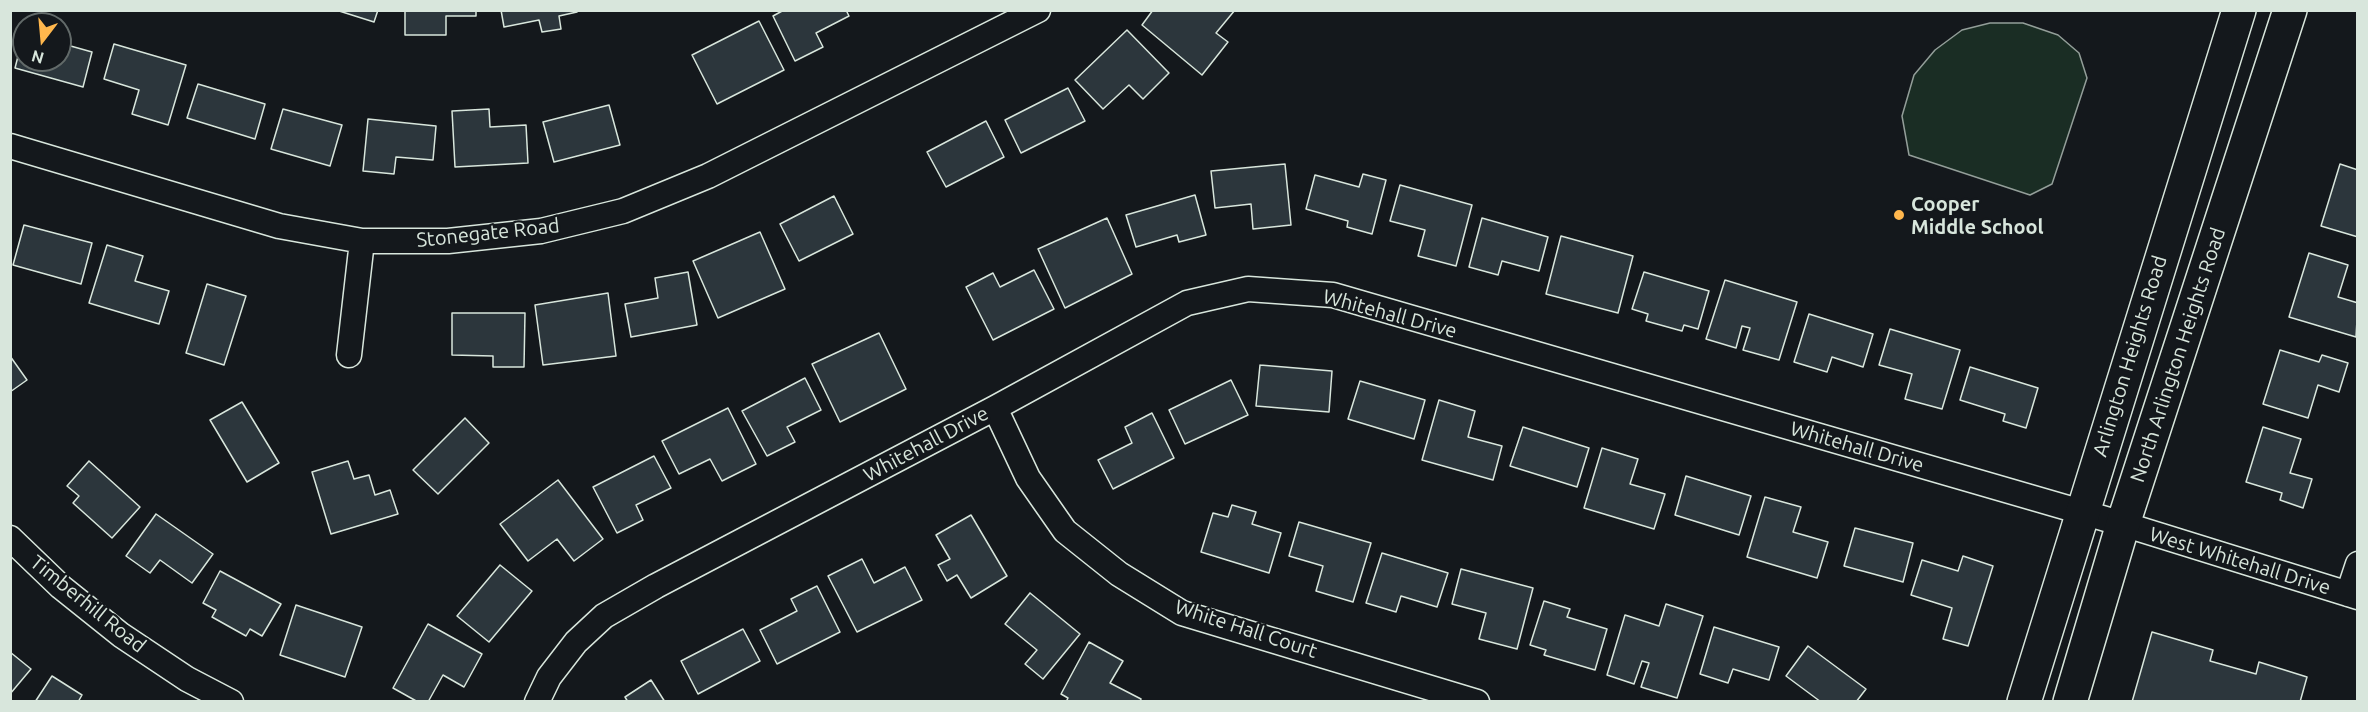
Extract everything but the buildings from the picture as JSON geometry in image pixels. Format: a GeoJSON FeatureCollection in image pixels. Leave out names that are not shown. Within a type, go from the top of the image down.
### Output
{"type":"FeatureCollection","features":[{"type":"Feature","properties":{"kind":"main road","name":"Arlington Heights Road"},"geometry":{"type":"LineString","coordinates":[[2024,702],[2081,512],[2239,10]]}},
{"type":"Feature","properties":{"kind":"main road","name":"North Arlington Heights Road"},"geometry":{"type":"LineString","coordinates":[[2070,702],[2123,524],[2290,10]]}},
{"type":"Feature","properties":{"kind":"street","name":"Stonegate Road"},"geometry":{"type":"LineString","coordinates":[[10,146],[279,226],[362,241],[448,241],[529,232],[623,211],[708,176],[1038,10]]}},
{"type":"Feature","properties":{"kind":"street"},"geometry":{"type":"LineString","coordinates":[[349,356],[362,241]]}},
{"type":"Feature","properties":{"kind":"street","name":"Whitehall Drive"},"geometry":{"type":"LineString","coordinates":[[537,702],[549,677],[576,642],[604,616],[1187,303],[1248,289],[1333,295],[2123,524]]}},
{"type":"Feature","properties":{"kind":"street","name":"White Hall Court"},"geometry":{"type":"LineString","coordinates":[[995,408],[1028,478],[1065,531],[1119,574],[1182,613],[1477,702]]}},
{"type":"Feature","properties":{"kind":"street","name":"West Whitehall Drive"},"geometry":{"type":"LineString","coordinates":[[2123,524],[2353,596]]}},
{"type":"Feature","properties":{"kind":"street","name":"Timberhill Road"},"geometry":{"type":"LineString","coordinates":[[10,538],[61,587],[121,635],[187,679],[231,702]]}},
{"type":"Feature","properties":{"kind":"street"},"geometry":{"type":"LineString","coordinates":[[2353,596],[2358,564]]}},
{"type":"Feature","properties":{"kind":"green space"},"geometry":{"type":"Polygon","coordinates":[[[1990,23],[2023,23],[2058,35],[2079,53],[2087,78],[2052,184],[2030,195],[1909,155],[1902,116],[1914,75],[1935,50],[1962,30],[1990,23]]]}},
{"type":"Feature","properties":{"kind":"place","name":"Cooper Middle School"},"geometry":{"type":"Point","coordinates":[1899,215]}}]}
